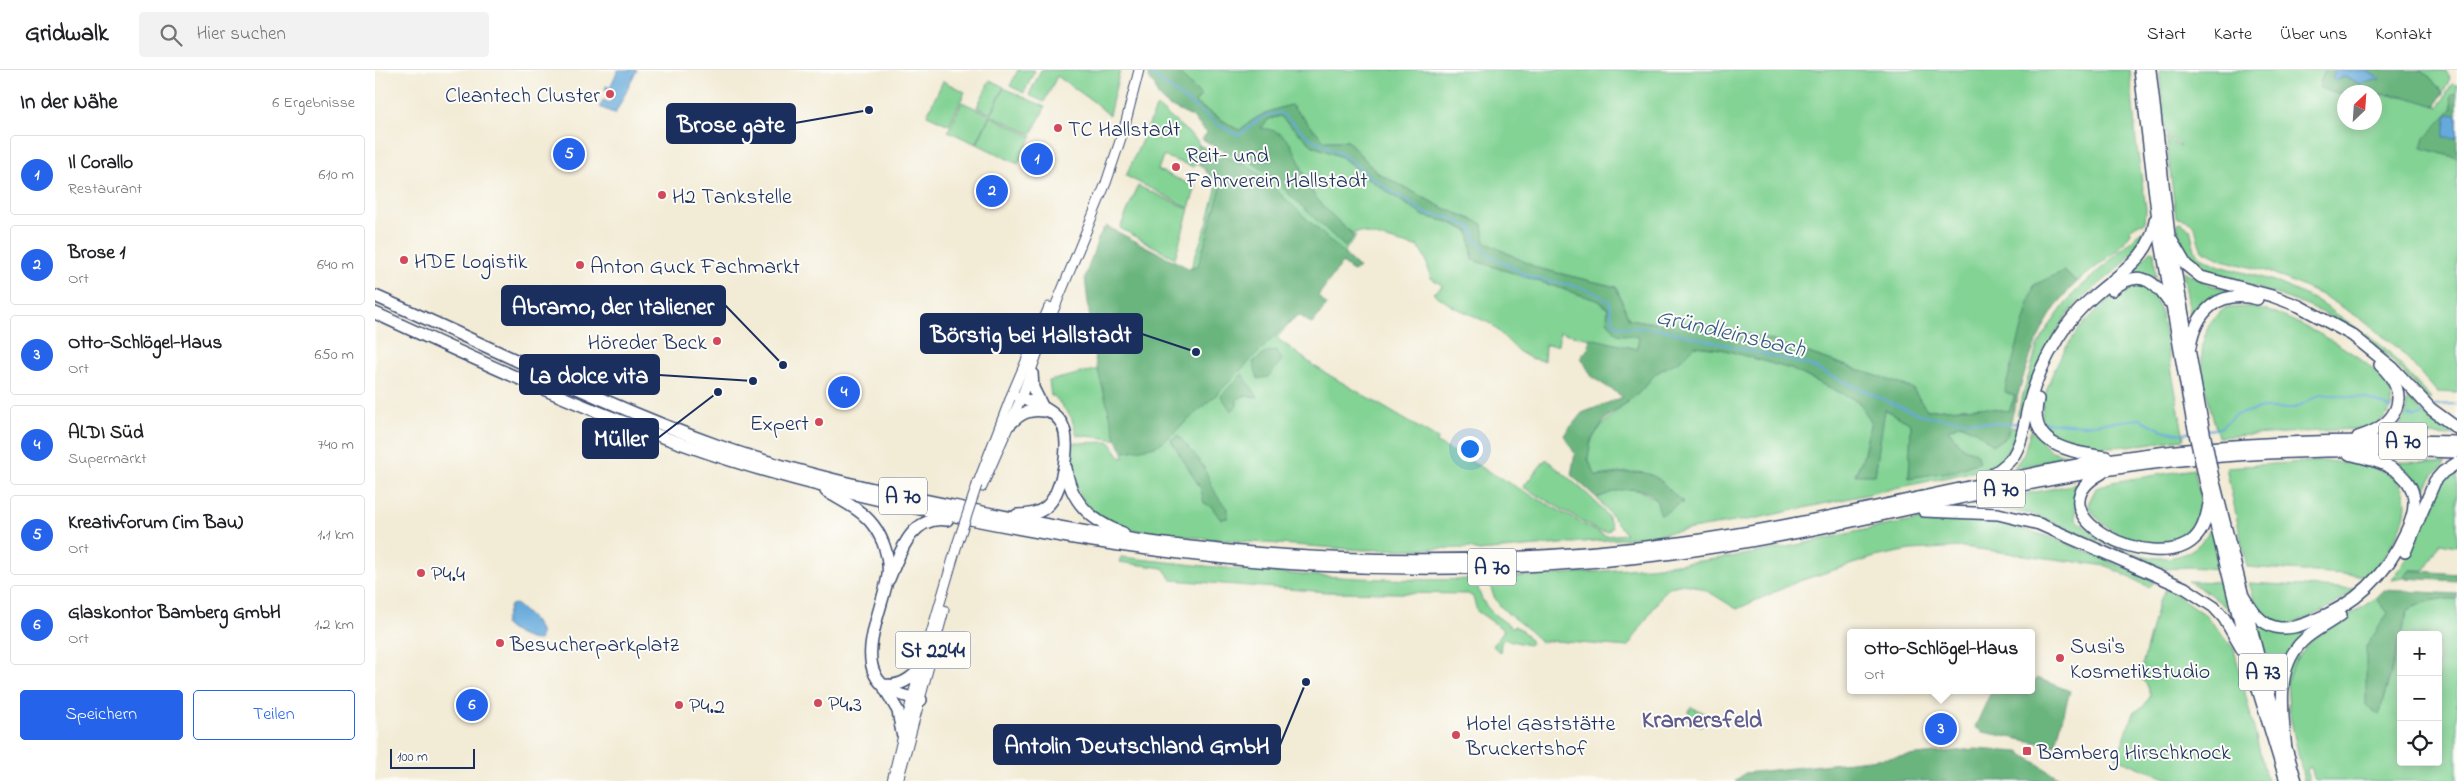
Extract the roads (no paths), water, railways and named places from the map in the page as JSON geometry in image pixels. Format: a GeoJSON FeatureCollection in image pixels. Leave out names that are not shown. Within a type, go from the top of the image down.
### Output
{"type":"FeatureCollection","features":[{"type":"Feature","properties":{"kind":"highway","name":"A 73"},"geometry":{"type":"LineString","coordinates":[[2140,70],[2150,123],[2171,306],[2228,561]]}},
{"type":"Feature","properties":{"kind":"highway","name":"A 73"},"geometry":{"type":"LineString","coordinates":[[2149,70],[2150,123]]}},
{"type":"Feature","properties":{"kind":"highway"},"geometry":{"type":"LineString","coordinates":[[2159,208],[2162,236],[2186,266],[2201,278],[2265,294],[2299,306],[2352,335],[2393,368],[2431,410],[2457,428]]}},
{"type":"Feature","properties":{"kind":"highway","name":"A 73"},"geometry":{"type":"LineString","coordinates":[[2162,236],[2189,354],[2197,423]]}},
{"type":"Feature","properties":{"kind":"highway"},"geometry":{"type":"LineString","coordinates":[[2117,459],[2062,448],[2047,440],[2031,416],[2043,365],[2075,315],[2093,296],[2141,257],[2162,236]]}},
{"type":"Feature","properties":{"kind":"highway"},"geometry":{"type":"LineString","coordinates":[[1974,486],[2007,464],[2017,450],[2039,394],[2066,338],[2090,309],[2110,291],[2133,279],[2146,280],[2160,288],[2171,306]]}},
{"type":"Feature","properties":{"kind":"highway","name":"A 70"},"geometry":{"type":"LineString","coordinates":[[375,296],[613,404],[725,448],[856,485],[990,514],[1150,542],[1275,555],[1386,560],[1452,560],[1571,553],[1725,536],[2117,459],[2221,446],[2349,440],[2457,442]]}},
{"type":"Feature","properties":{"kind":"highway"},"geometry":{"type":"LineString","coordinates":[[2189,354],[2197,322],[2205,310],[2219,300],[2229,297],[2253,298],[2274,304],[2327,328],[2353,344],[2381,366],[2392,380],[2398,395],[2394,413],[2384,426],[2375,432],[2349,440]]}},
{"type":"Feature","properties":{"kind":"highway","name":"A 70"},"geometry":{"type":"LineString","coordinates":[[375,314],[501,372],[610,417],[697,449],[815,485],[976,521],[1065,538],[1185,555],[1331,567],[1452,569],[1571,563],[1677,552],[1759,540],[2041,481],[2108,469],[2225,456],[2324,450],[2457,452]]}},
{"type":"Feature","properties":{"kind":"highway"},"geometry":{"type":"LineString","coordinates":[[1032,373],[1033,388],[1045,409],[1063,426],[1069,483],[1085,510],[1108,527],[1150,542]]}},
{"type":"Feature","properties":{"kind":"highway"},"geometry":{"type":"LineString","coordinates":[[1017,396],[1045,409]]}},
{"type":"Feature","properties":{"kind":"highway"},"geometry":{"type":"LineString","coordinates":[[1010,424],[1028,411],[1045,409]]}},
{"type":"Feature","properties":{"kind":"highway"},"geometry":{"type":"LineString","coordinates":[[2324,450],[2386,465],[2402,475],[2411,487],[2415,505],[2409,525],[2386,573]]}},
{"type":"Feature","properties":{"kind":"highway"},"geometry":{"type":"LineString","coordinates":[[990,514],[1027,515],[1045,508],[1059,489],[1065,459]]}},
{"type":"Feature","properties":{"kind":"highway"},"geometry":{"type":"LineString","coordinates":[[2286,751],[2283,684],[2291,657],[2305,640],[2364,595],[2386,573],[2413,536],[2435,481],[2443,472],[2457,463]]}},
{"type":"Feature","properties":{"kind":"highway"},"geometry":{"type":"LineString","coordinates":[[2108,469],[2086,485],[2080,498],[2081,511],[2090,526],[2114,540],[2133,546],[2163,550],[2187,544],[2195,538],[2203,526],[2209,500]]}},
{"type":"Feature","properties":{"kind":"highway","name":"A 73"},"geometry":{"type":"LineString","coordinates":[[2209,479],[2209,500],[2296,781]]}},
{"type":"Feature","properties":{"kind":"highway"},"geometry":{"type":"LineString","coordinates":[[815,485],[851,506],[872,524],[886,553],[888,574],[876,622],[871,657],[872,670],[899,711],[903,733]]}},
{"type":"Feature","properties":{"kind":"highway"},"geometry":{"type":"LineString","coordinates":[[1895,512],[1961,511],[2014,517],[2059,531],[2185,588],[2214,607],[2224,618],[2250,663]]}},
{"type":"Feature","properties":{"kind":"highway"},"geometry":{"type":"LineString","coordinates":[[885,590],[906,542],[921,525],[938,519],[958,522],[976,521]]}},
{"type":"Feature","properties":{"kind":"highway","name":"A 73"},"geometry":{"type":"LineString","coordinates":[[2237,590],[2250,663],[2286,781]]}},
{"type":"Feature","properties":{"kind":"highway"},"geometry":{"type":"LineString","coordinates":[[2237,590],[2262,621],[2275,627],[2288,628],[2323,617],[2364,595]]}},
{"type":"Feature","properties":{"kind":"highway"},"geometry":{"type":"LineString","coordinates":[[883,685],[903,683],[914,676],[921,667]]}},
{"type":"Feature","properties":{"kind":"highway"},"geometry":{"type":"LineString","coordinates":[[883,685],[894,693],[916,699]]}},
{"type":"Feature","properties":{"kind":"main road","name":"St 2244"},"geometry":{"type":"LineString","coordinates":[[980,486],[1010,424],[1017,396],[1032,373],[1050,319],[1106,184],[1124,129],[1139,70]]}},
{"type":"Feature","properties":{"kind":"main road","name":"St 2244"},"geometry":{"type":"LineString","coordinates":[[892,781],[903,733],[916,699],[921,667],[980,486],[1102,182],[1129,108]]}},
{"type":"Feature","properties":{"kind":"main road","name":"St 2244"},"geometry":{"type":"LineString","coordinates":[[898,781],[916,699],[959,546]]}},
{"type":"Feature","properties":{"kind":"water"},"geometry":{"type":"Polygon","coordinates":[[[618,70],[637,70],[615,114],[600,107],[603,100],[610,103],[614,93],[605,89],[606,86],[610,87],[618,70]]]}},
{"type":"Feature","properties":{"kind":"water"},"geometry":{"type":"Polygon","coordinates":[[[2335,70],[2366,70],[2380,79],[2360,84],[2344,77],[2336,81],[2332,78],[2335,70]]]}},
{"type":"Feature","properties":{"kind":"water"},"geometry":{"type":"Polygon","coordinates":[[[2447,114],[2457,115],[2457,138],[2444,137],[2447,114]]]}},
{"type":"Feature","properties":{"kind":"water"},"geometry":{"type":"Polygon","coordinates":[[[516,604],[537,625],[540,630],[539,640],[520,635],[504,624],[510,605],[516,604]]]}},
{"type":"Feature","properties":{"kind":"waterway","name":"Gründleinsbach"},"geometry":{"type":"LineString","coordinates":[[1146,70],[1217,124],[1237,135],[1265,116],[1281,113],[1310,138],[1343,155],[1379,183],[1425,213],[1446,217],[1471,227],[1482,248],[1499,260],[1533,278],[1573,285],[1601,296],[1609,302],[1612,320],[1619,327],[1660,329],[1808,365],[1898,406],[1928,417],[2007,424],[2022,422]]}},
{"type":"Feature","properties":{"kind":"waterway","name":"Gründleinsbach"},"geometry":{"type":"LineString","coordinates":[[2208,430],[2220,428],[2235,415],[2263,408],[2295,408],[2321,394],[2366,398],[2391,408]]}},
{"type":"Feature","properties":{"kind":"waterway","name":"Gründleinsbach"},"geometry":{"type":"LineString","coordinates":[[2434,405],[2457,404]]}},
{"type":"Feature","properties":{"kind":"waterway","name":"Gründleinsbach"},"geometry":{"type":"LineString","coordinates":[[2408,415],[2417,417],[2427,412]]}},
{"type":"Feature","properties":{"kind":"waterway","name":"Gründleinsbach"},"geometry":{"type":"LineString","coordinates":[[2041,422],[2084,425],[2140,419],[2162,430],[2183,434],[2191,432]]}},
{"type":"Feature","properties":{"kind":"place","name":"Cleantech Cluster"},"geometry":{"type":"Point","coordinates":[610,94]}},
{"type":"Feature","properties":{"kind":"place","name":"Brose gate"},"geometry":{"type":"Point","coordinates":[869,110]}},
{"type":"Feature","properties":{"kind":"place","name":"TC Hallstadt"},"geometry":{"type":"Point","coordinates":[1058,128]}},
{"type":"Feature","properties":{"kind":"place","name":"Kreativforum (im Bau)"},"geometry":{"type":"Point","coordinates":[569,154]}},
{"type":"Feature","properties":{"kind":"place","name":"Il Corallo"},"geometry":{"type":"Point","coordinates":[1037,159]}},
{"type":"Feature","properties":{"kind":"place","name":"Reit- und Fahrverein Hallstadt"},"geometry":{"type":"Point","coordinates":[1176,167]}},
{"type":"Feature","properties":{"kind":"place","name":"Brose 1"},"geometry":{"type":"Point","coordinates":[992,191]}},
{"type":"Feature","properties":{"kind":"place","name":"H2 Tankstelle"},"geometry":{"type":"Point","coordinates":[662,195]}},
{"type":"Feature","properties":{"kind":"place","name":"HDE Logistik"},"geometry":{"type":"Point","coordinates":[404,260]}},
{"type":"Feature","properties":{"kind":"place","name":"Anton Guck Fachmarkt"},"geometry":{"type":"Point","coordinates":[580,265]}},
{"type":"Feature","properties":{"kind":"place","name":"Höreder Beck"},"geometry":{"type":"Point","coordinates":[717,341]}},
{"type":"Feature","properties":{"kind":"place","name":"Börstig bei Hallstadt"},"geometry":{"type":"Point","coordinates":[1196,352]}},
{"type":"Feature","properties":{"kind":"place","name":"Abramo, der Italiener"},"geometry":{"type":"Point","coordinates":[783,365]}},
{"type":"Feature","properties":{"kind":"place","name":"La dolce vita"},"geometry":{"type":"Point","coordinates":[753,381]}},
{"type":"Feature","properties":{"kind":"place","name":"Müller"},"geometry":{"type":"Point","coordinates":[718,392]}},
{"type":"Feature","properties":{"kind":"place","name":"ALDI Süd"},"geometry":{"type":"Point","coordinates":[844,392]}},
{"type":"Feature","properties":{"kind":"place","name":"Expert"},"geometry":{"type":"Point","coordinates":[819,422]}},
{"type":"Feature","properties":{"kind":"place","name":"P4.4"},"geometry":{"type":"Point","coordinates":[421,573]}},
{"type":"Feature","properties":{"kind":"place","name":"Besucherparkplatz"},"geometry":{"type":"Point","coordinates":[500,643]}},
{"type":"Feature","properties":{"kind":"place","name":"Susi's Kosmetikstudio"},"geometry":{"type":"Point","coordinates":[2060,658]}},
{"type":"Feature","properties":{"kind":"place","name":"Antolin Deutschland GmbH"},"geometry":{"type":"Point","coordinates":[1306,682]}},
{"type":"Feature","properties":{"kind":"place","name":"P4.3"},"geometry":{"type":"Point","coordinates":[818,703]}},
{"type":"Feature","properties":{"kind":"place","name":"Glaskontor Bamberg GmbH"},"geometry":{"type":"Point","coordinates":[472,705]}},
{"type":"Feature","properties":{"kind":"place","name":"P4.2"},"geometry":{"type":"Point","coordinates":[679,705]}},
{"type":"Feature","properties":{"kind":"place","name":"Otto-Schlögel-Haus"},"geometry":{"type":"Point","coordinates":[1941,729]}},
{"type":"Feature","properties":{"kind":"place","name":"Hotel Gaststätte Bruckertshof"},"geometry":{"type":"Point","coordinates":[1456,735]}},
{"type":"Feature","properties":{"kind":"place","name":"Bamberg Hirschknock"},"geometry":{"type":"Point","coordinates":[2027,751]}},
{"type":"Feature","properties":{"kind":"district","name":"Kramersfeld"},"geometry":{"type":"Point","coordinates":[1702,719]}}]}
